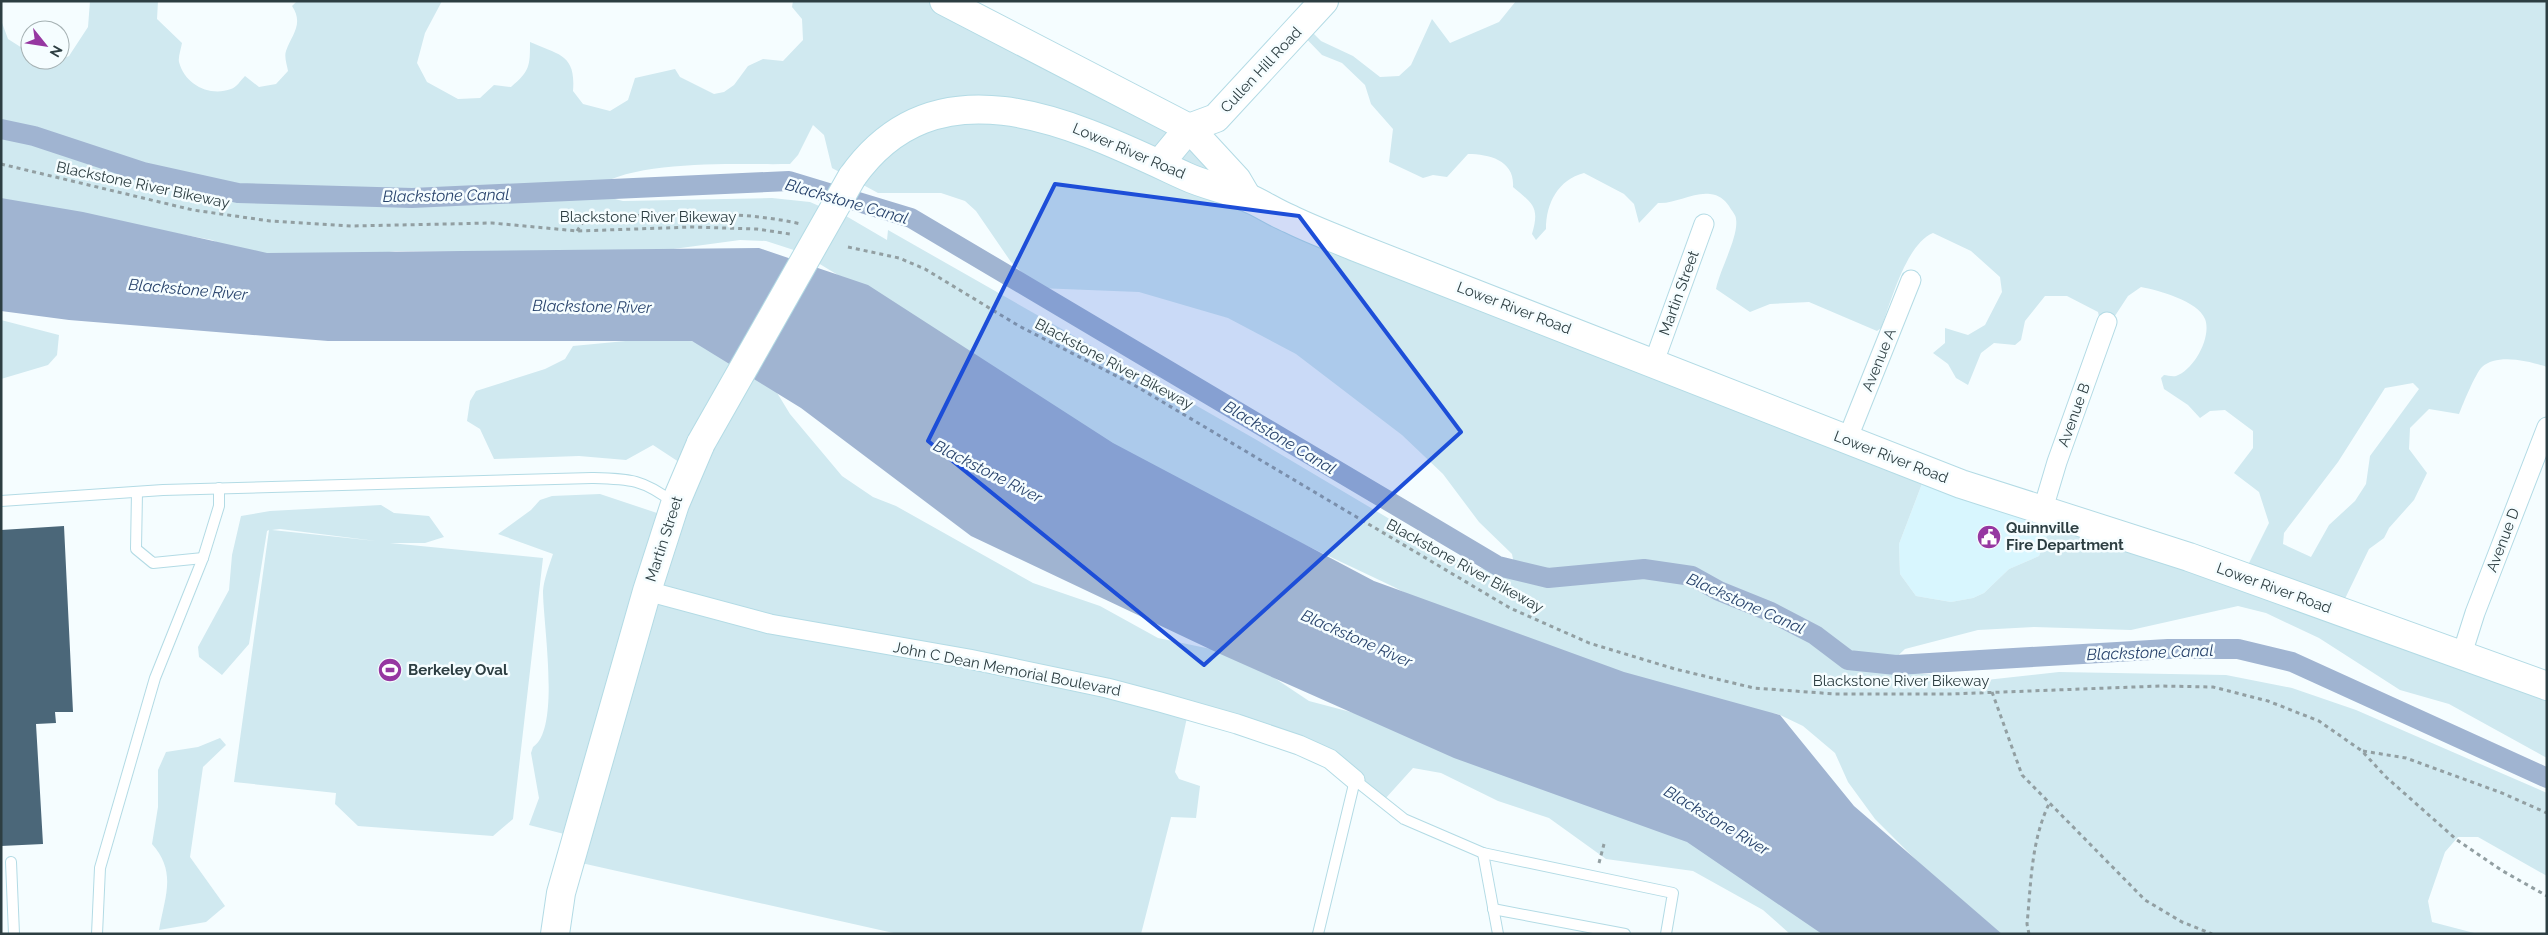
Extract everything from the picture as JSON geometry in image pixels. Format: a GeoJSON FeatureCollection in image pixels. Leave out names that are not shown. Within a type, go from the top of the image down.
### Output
{"type":"FeatureCollection","features":[{"type":"Feature","properties":{"kind":"street","name":"Lower River Road"},"geometry":{"type":"LineString","coordinates":[[944,1],[1189,128],[1237,180],[1247,197]]}},
{"type":"Feature","properties":{"kind":"street","name":"Cullen Hill Road"},"geometry":{"type":"LineString","coordinates":[[1189,128],[1216,118],[1324,1]]}},
{"type":"Feature","properties":{"kind":"street","name":"Lower River Road"},"geometry":{"type":"LineString","coordinates":[[852,177],[868,155],[886,140],[918,121],[951,111],[1001,111],[1043,118],[1068,125],[1160,163],[1186,177],[1247,197],[1288,219],[1352,246],[1654,362],[1961,484],[2189,557],[2547,686]]}},
{"type":"Feature","properties":{"kind":"street"},"geometry":{"type":"LineString","coordinates":[[1160,163],[1189,128]]}},
{"type":"Feature","properties":{"kind":"street","name":"Martin Street"},"geometry":{"type":"LineString","coordinates":[[559,933],[561,893],[647,591],[674,504],[701,443],[852,177]]}},
{"type":"Feature","properties":{"kind":"street","name":"Martin Street"},"geometry":{"type":"LineString","coordinates":[[1654,362],[1704,224]]}},
{"type":"Feature","properties":{"kind":"street","name":"Avenue A"},"geometry":{"type":"LineString","coordinates":[[1847,440],[1912,280]]}},
{"type":"Feature","properties":{"kind":"street","name":"Avenue B"},"geometry":{"type":"LineString","coordinates":[[2043,510],[2057,462],[2107,322]]}},
{"type":"Feature","properties":{"kind":"street","name":"Avenue D"},"geometry":{"type":"LineString","coordinates":[[2462,654],[2475,613],[2547,427]]}},
{"type":"Feature","properties":{"kind":"street","name":"John C Dean Memorial Boulevard"},"geometry":{"type":"LineString","coordinates":[[647,591],[770,624],[969,659],[1160,702],[1237,724],[1299,745],[1330,759],[1355,780]]}},
{"type":"Feature","properties":{"kind":"lane"},"geometry":{"type":"LineString","coordinates":[[1,502],[219,488],[592,478],[629,479],[654,488],[674,504]]}},
{"type":"Feature","properties":{"kind":"lane"},"geometry":{"type":"LineString","coordinates":[[98,934],[100,868],[155,678],[202,558],[219,506],[219,488]]}},
{"type":"Feature","properties":{"kind":"lane"},"geometry":{"type":"LineString","coordinates":[[137,492],[136,549],[153,563],[202,558]]}},
{"type":"Feature","properties":{"kind":"lane"},"geometry":{"type":"LineString","coordinates":[[1318,934],[1355,780],[1404,819],[1483,854],[1673,893],[1666,934]]}},
{"type":"Feature","properties":{"kind":"lane"},"geometry":{"type":"LineString","coordinates":[[1483,854],[1498,934]]}},
{"type":"Feature","properties":{"kind":"lane"},"geometry":{"type":"LineString","coordinates":[[11,862],[14,934]]}},
{"type":"Feature","properties":{"kind":"lane"},"geometry":{"type":"LineString","coordinates":[[1493,909],[1625,934]]}},
{"type":"Feature","properties":{"kind":"path","name":"Blackstone River Bikeway"},"geometry":{"type":"LineString","coordinates":[[1,164],[193,210],[270,221],[352,226],[492,222],[577,231],[693,227],[757,228],[790,234]]}},
{"type":"Feature","properties":{"kind":"path"},"geometry":{"type":"LineString","coordinates":[[577,231],[583,222],[590,218],[704,212],[778,219],[821,230]]}},
{"type":"Feature","properties":{"kind":"path","name":"Blackstone River Bikeway"},"geometry":{"type":"LineString","coordinates":[[848,247],[899,258],[925,269],[1019,326],[1134,385],[1502,603],[1589,643],[1675,670],[1754,688],[1834,694],[1992,692],[2160,686],[2213,687],[2268,701],[2319,722],[2362,751],[2386,778],[2457,840],[2501,870],[2547,896]]}},
{"type":"Feature","properties":{"kind":"path"},"geometry":{"type":"LineString","coordinates":[[1992,692],[2022,775],[2146,900],[2182,922],[2212,934]]}},
{"type":"Feature","properties":{"kind":"path"},"geometry":{"type":"LineString","coordinates":[[2362,751],[2406,758],[2502,793],[2547,813]]}},
{"type":"Feature","properties":{"kind":"path"},"geometry":{"type":"LineString","coordinates":[[2029,934],[2027,924],[2035,847],[2041,819],[2049,804]]}},
{"type":"Feature","properties":{"kind":"path"},"geometry":{"type":"LineString","coordinates":[[1598,865],[1604,844]]}},
{"type":"Feature","properties":{"kind":"highlighted area"},"geometry":{"type":"Polygon","coordinates":[[[1055,184],[1299,216],[1461,432],[1204,665],[928,441],[1055,184]]]}},
{"type":"Feature","properties":{"kind":"shaded area"},"geometry":{"type":"Polygon","coordinates":[[[90,1],[158,1],[157,19],[182,43],[179,62],[182,70],[193,83],[207,90],[223,91],[235,87],[245,76],[259,87],[276,84],[288,71],[285,53],[296,29],[297,18],[292,6],[297,1],[442,1],[425,33],[417,63],[427,82],[458,99],[480,98],[494,85],[511,87],[522,77],[528,68],[530,42],[557,53],[564,58],[572,70],[573,91],[583,104],[610,111],[628,100],[635,78],[675,69],[680,77],[714,94],[724,92],[734,85],[748,66],[763,59],[783,61],[803,40],[802,19],[792,7],[793,1],[932,1],[1188,137],[1235,183],[1928,468],[1899,544],[1900,574],[1916,596],[1951,602],[1973,598],[1984,593],[2009,569],[2039,556],[2056,513],[2244,573],[2269,523],[2259,492],[2234,473],[2253,448],[2253,431],[2225,410],[2210,411],[2200,418],[2188,405],[2164,389],[2161,378],[2164,375],[2176,376],[2183,373],[2200,352],[2204,343],[2207,326],[2201,313],[2177,297],[2141,287],[2128,296],[2109,325],[2101,325],[2098,312],[2067,296],[2045,296],[2025,321],[2021,340],[2015,345],[1994,343],[1981,353],[1968,385],[1956,378],[1948,364],[1933,353],[1945,343],[1945,328],[1968,335],[1985,325],[2002,292],[2000,277],[1971,251],[1933,233],[1923,239],[1907,261],[1881,328],[1877,331],[1809,302],[1770,304],[1750,312],[1716,289],[1736,226],[1736,217],[1721,198],[1703,194],[1671,202],[1658,203],[1639,223],[1634,204],[1624,194],[1584,173],[1567,181],[1555,194],[1548,210],[1546,229],[1536,240],[1532,234],[1535,218],[1533,207],[1513,187],[1513,178],[1510,171],[1500,161],[1476,154],[1468,154],[1447,177],[1433,175],[1423,178],[1389,162],[1393,129],[1371,104],[1365,85],[1342,63],[1322,55],[1296,28],[1303,23],[1321,41],[1353,56],[1380,77],[1399,76],[1411,65],[1432,19],[1450,43],[1499,22],[1516,1],[2547,1],[2547,367],[2513,359],[2496,360],[2488,363],[2482,367],[2476,376],[2459,414],[2429,409],[2410,428],[2409,449],[2427,473],[2414,500],[2389,528],[2384,538],[2369,549],[2339,611],[2547,687],[2547,758],[2449,704],[2400,690],[2319,638],[2266,613],[2238,606],[2131,630],[2034,627],[1978,630],[1905,649],[1888,665],[1904,672],[1986,680],[2059,672],[2226,675],[2292,688],[2356,710],[2547,793],[2547,876],[2478,837],[2458,837],[2445,852],[2428,901],[2432,922],[2478,934],[1990,934],[1875,819],[1848,782],[1835,753],[1803,726],[1778,714],[1708,706],[1470,627],[1394,587],[1084,440],[851,283],[800,252],[766,241],[740,240],[651,252],[396,251],[320,262],[248,257],[212,240],[137,226],[1,211],[1,20],[8,39],[20,47],[20,70],[70,70],[70,54],[88,27],[90,1]],[[813,125],[798,155],[790,164],[717,164],[662,168],[615,178],[596,187],[603,196],[623,201],[772,198],[810,202],[826,209],[827,212],[846,216],[887,240],[888,230],[1255,439],[1467,565],[1502,573],[1514,564],[1512,554],[1479,522],[1443,474],[1402,435],[1296,354],[1228,318],[1139,292],[1038,288],[1011,262],[976,211],[965,201],[941,193],[878,193],[832,168],[824,135],[813,125]],[[2413,383],[2385,388],[2338,462],[2284,533],[2283,544],[2311,557],[2329,525],[2355,501],[2366,484],[2370,456],[2419,389],[2413,383]]]}},
{"type":"Feature","properties":{"kind":"shaded area"},"geometry":{"type":"Polygon","coordinates":[[[1,320],[59,335],[57,355],[48,365],[1,379],[1,320]]]}},
{"type":"Feature","properties":{"kind":"shaded area"},"geometry":{"type":"Polygon","coordinates":[[[678,336],[742,359],[768,378],[790,414],[842,476],[873,497],[896,506],[1033,583],[1100,606],[1158,638],[1240,655],[1309,701],[1396,724],[1606,791],[1839,934],[1790,934],[1763,910],[1693,871],[1606,859],[1549,818],[1498,801],[1441,773],[1413,768],[1385,799],[1361,777],[1188,713],[1175,772],[1179,779],[1200,786],[1196,818],[1171,817],[1141,934],[898,934],[568,860],[568,835],[529,825],[539,798],[531,753],[541,736],[546,720],[548,698],[543,591],[553,554],[498,534],[531,510],[540,500],[552,496],[600,494],[663,515],[685,466],[653,445],[626,460],[579,456],[494,459],[480,429],[467,421],[470,401],[476,391],[545,369],[565,359],[573,346],[678,336]]]}},
{"type":"Feature","properties":{"kind":"shaded area"},"geometry":{"type":"Polygon","coordinates":[[[1928,468],[2056,513],[2039,556],[2009,569],[1984,593],[1973,598],[1951,602],[1916,596],[1900,574],[1899,544],[1928,468]]]}},
{"type":"Feature","properties":{"kind":"shaded area","name":"Berkeley Oval"},"geometry":{"type":"Polygon","coordinates":[[[381,505],[394,513],[429,516],[444,537],[425,543],[390,543],[543,558],[513,819],[493,836],[358,826],[335,804],[336,793],[234,782],[269,530],[267,531],[249,644],[222,675],[199,657],[198,647],[229,590],[232,555],[241,516],[270,511],[381,505]],[[280,529],[272,530],[376,541],[280,529]]]}},
{"type":"Feature","properties":{"kind":"shaded area"},"geometry":{"type":"Polygon","coordinates":[[[220,738],[226,745],[203,767],[190,857],[225,906],[206,922],[159,930],[166,895],[167,875],[160,854],[152,844],[158,807],[158,770],[166,752],[198,747],[220,738]]]}},
{"type":"Feature","properties":{"kind":"water","name":"Blackstone River"},"geometry":{"type":"Polygon","coordinates":[[[1,198],[83,212],[267,253],[759,248],[868,285],[1113,443],[1374,581],[1624,672],[1780,715],[1854,806],[2002,934],[1822,934],[1687,842],[1454,758],[1218,653],[971,536],[801,408],[692,341],[328,341],[69,320],[1,311],[1,198]]]}},
{"type":"Feature","properties":{"kind":"building"},"geometry":{"type":"Polygon","coordinates":[[[64,526],[73,712],[55,712],[56,723],[36,724],[43,844],[1,846],[1,530],[64,526]]]}},
{"type":"Feature","properties":{"kind":"waterway","name":"Blackstone Canal"},"geometry":{"type":"LineString","coordinates":[[1,129],[34,136],[143,172],[238,193],[412,198],[789,181],[911,218],[1498,566],[1548,578],[1644,569],[1692,576],[1719,591],[1771,612],[1815,635],[1848,660],[1896,665],[2168,649],[2238,649],[2292,662],[2547,778]]}},
{"type":"Feature","properties":{"kind":"place","name":"Quinnville Fire Department"},"geometry":{"type":"Point","coordinates":[1989,537]}},
{"type":"Feature","properties":{"kind":"place","name":"Berkeley Oval"},"geometry":{"type":"Point","coordinates":[390,670]}}]}
